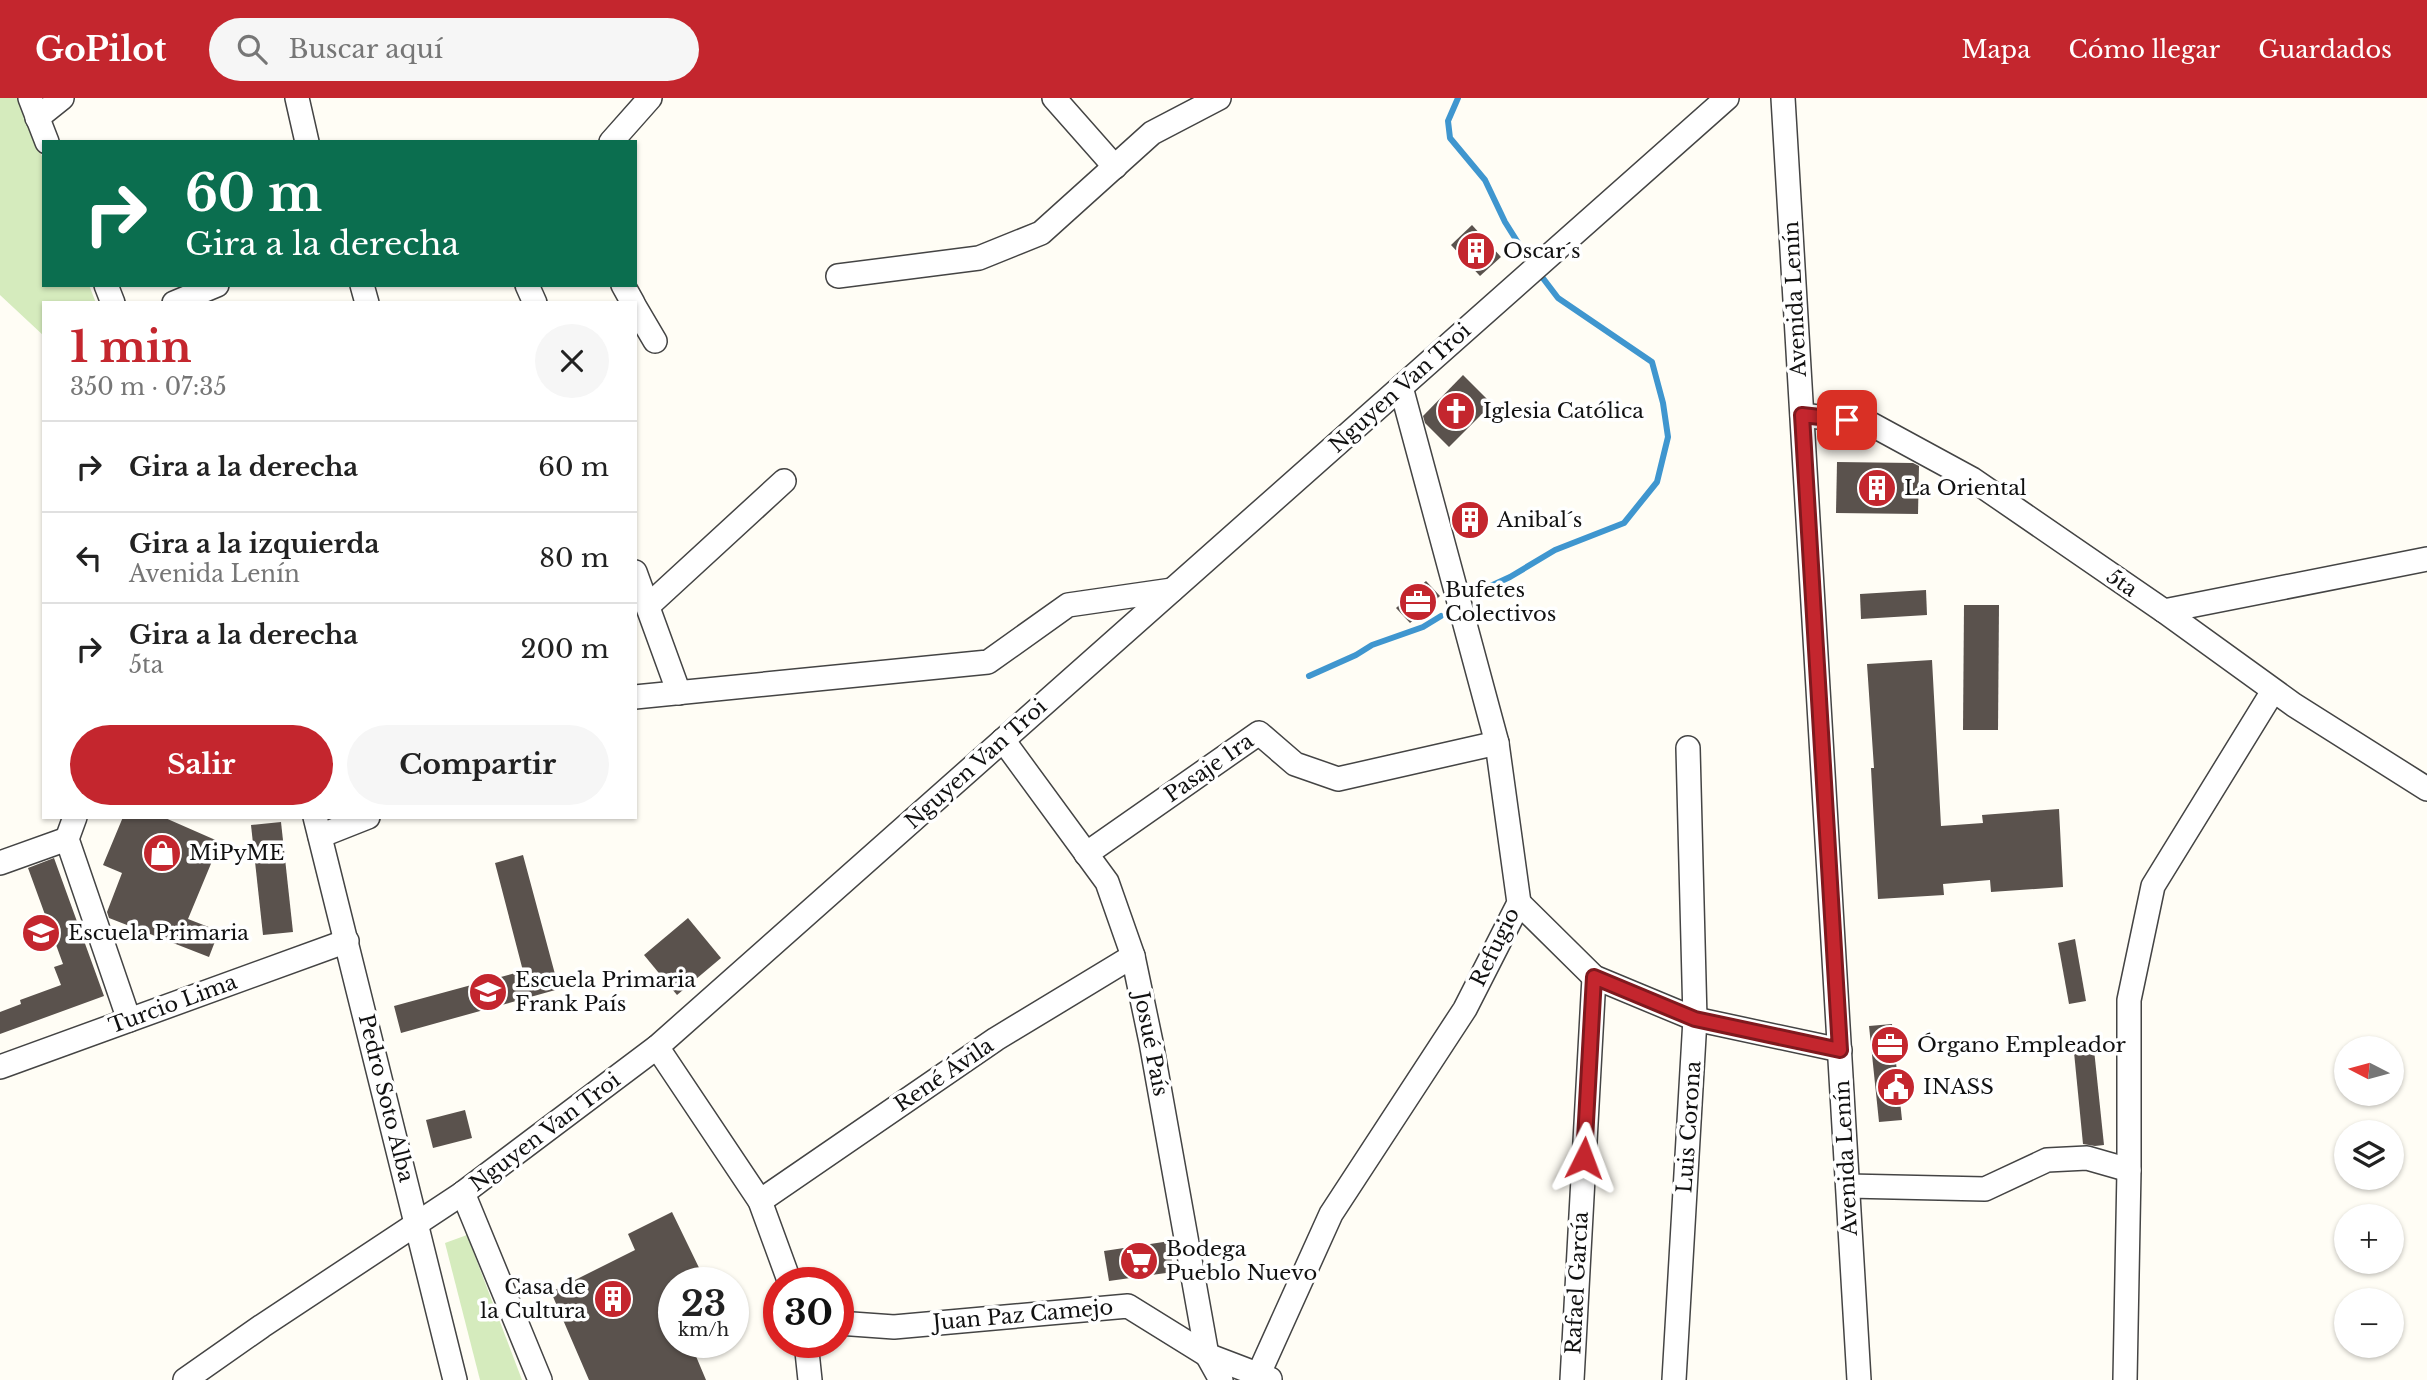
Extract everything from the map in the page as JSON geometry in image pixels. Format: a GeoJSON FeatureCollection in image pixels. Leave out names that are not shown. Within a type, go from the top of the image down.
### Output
{"type":"FeatureCollection","features":[{"type":"Feature","properties":{"kind":"street"},"geometry":{"type":"LineString","coordinates":[[46,140],[33,108],[62,98]]}},
{"type":"Feature","properties":{"kind":"street"},"geometry":{"type":"LineString","coordinates":[[297,98],[307,140]]}},
{"type":"Feature","properties":{"kind":"street"},"geometry":{"type":"LineString","coordinates":[[613,140],[650,98]]}},
{"type":"Feature","properties":{"kind":"street"},"geometry":{"type":"LineString","coordinates":[[1054,98],[1115,167]]}},
{"type":"Feature","properties":{"kind":"street"},"geometry":{"type":"LineString","coordinates":[[838,276],[979,258],[1041,233],[1152,133],[1219,98]]}},
{"type":"Feature","properties":{"kind":"street","name":"Nguyen Van Troi"},"geometry":{"type":"LineString","coordinates":[[185,1380],[463,1193],[657,1046],[1548,257],[1705,106],[1727,98]]}},
{"type":"Feature","properties":{"kind":"street","name":"Avenida Lenín"},"geometry":{"type":"LineString","coordinates":[[1783,98],[1859,1380]]}},
{"type":"Feature","properties":{"kind":"street"},"geometry":{"type":"LineString","coordinates":[[179,301],[211,287]]}},
{"type":"Feature","properties":{"kind":"street"},"geometry":{"type":"LineString","coordinates":[[637,310],[655,341]]}},
{"type":"Feature","properties":{"kind":"street","name":"Refugio"},"geometry":{"type":"LineString","coordinates":[[1262,1379],[1331,1214],[1465,1009],[1519,903],[1497,743],[1401,387]]}},
{"type":"Feature","properties":{"kind":"street","name":"5ta"},"geometry":{"type":"LineString","coordinates":[[1802,415],[1869,423],[1972,479],[2164,611],[2273,691],[2425,792]]}},
{"type":"Feature","properties":{"kind":"street"},"geometry":{"type":"LineString","coordinates":[[648,606],[784,481]]}},
{"type":"Feature","properties":{"kind":"street"},"geometry":{"type":"LineString","coordinates":[[2164,611],[2427,559]]}},
{"type":"Feature","properties":{"kind":"street"},"geometry":{"type":"LineString","coordinates":[[637,577],[678,693]]}},
{"type":"Feature","properties":{"kind":"street"},"geometry":{"type":"LineString","coordinates":[[637,697],[988,662],[1068,605],[1172,590]]}},
{"type":"Feature","properties":{"kind":"street"},"geometry":{"type":"LineString","coordinates":[[2125,1380],[2129,1000],[2153,886],[2273,691]]}},
{"type":"Feature","properties":{"kind":"street","name":"Pasaje 1ra"},"geometry":{"type":"LineString","coordinates":[[1086,854],[1259,733],[1295,765],[1338,779],[1497,743]]}},
{"type":"Feature","properties":{"kind":"street","name":"Josué País"},"geometry":{"type":"LineString","coordinates":[[1003,740],[1107,882],[1133,956],[1207,1354],[1221,1380]]}},
{"type":"Feature","properties":{"kind":"street","name":"Luis Corona"},"geometry":{"type":"LineString","coordinates":[[1674,1380],[1695,1019],[1688,748]]}},
{"type":"Feature","properties":{"kind":"street"},"geometry":{"type":"LineString","coordinates":[[318,827],[358,819]]}},
{"type":"Feature","properties":{"kind":"street","name":"Pedro Soto Alba"},"geometry":{"type":"LineString","coordinates":[[318,827],[456,1380]]}},
{"type":"Feature","properties":{"kind":"street"},"geometry":{"type":"LineString","coordinates":[[0,863],[71,828],[129,1020]]}},
{"type":"Feature","properties":{"kind":"street"},"geometry":{"type":"LineString","coordinates":[[1519,903],[1594,977],[1695,1019],[1840,1050]]}},
{"type":"Feature","properties":{"kind":"street","name":"Turcio Lima"},"geometry":{"type":"LineString","coordinates":[[0,1067],[347,941]]}},
{"type":"Feature","properties":{"kind":"street","name":"René Ávila"},"geometry":{"type":"LineString","coordinates":[[760,1201],[996,1039],[1133,956]]}},
{"type":"Feature","properties":{"kind":"street","name":"Rafael García"},"geometry":{"type":"LineString","coordinates":[[1572,1380],[1594,977]]}},
{"type":"Feature","properties":{"kind":"street"},"geometry":{"type":"LineString","coordinates":[[657,1046],[760,1201],[784,1267]]}},
{"type":"Feature","properties":{"kind":"street"},"geometry":{"type":"LineString","coordinates":[[1848,1186],[1985,1189],[2048,1160],[2087,1158],[2129,1170]]}},
{"type":"Feature","properties":{"kind":"street"},"geometry":{"type":"LineString","coordinates":[[463,1193],[540,1380]]}},
{"type":"Feature","properties":{"kind":"street","name":"Juan Paz Camejo"},"geometry":{"type":"LineString","coordinates":[[854,1323],[894,1327],[1128,1306],[1207,1354],[1262,1379]]}},
{"type":"Feature","properties":{"kind":"street"},"geometry":{"type":"LineString","coordinates":[[808,1358],[810,1380]]}},
{"type":"Feature","properties":{"kind":"green space"},"geometry":{"type":"Polygon","coordinates":[[[0,98],[20,98],[42,157],[42,287],[90,287],[95,301],[42,301],[42,334],[0,295],[0,98]]]}},
{"type":"Feature","properties":{"kind":"green space"},"geometry":{"type":"Polygon","coordinates":[[[467,1235],[522,1380],[480,1380],[445,1243],[467,1235]]]}},
{"type":"Feature","properties":{"kind":"building","name":"Oscar´s"},"geometry":{"type":"Polygon","coordinates":[[[1472,225],[1501,257],[1480,276],[1451,245],[1472,225]]]}},
{"type":"Feature","properties":{"kind":"building","name":"Iglesia Católica"},"geometry":{"type":"Polygon","coordinates":[[[1463,375],[1492,404],[1449,447],[1425,423],[1423,416],[1463,375]]]}},
{"type":"Feature","properties":{"kind":"building","name":"La Oriental"},"geometry":{"type":"Polygon","coordinates":[[[1837,462],[1913,463],[1919,466],[1918,514],[1836,513],[1837,462]]]}},
{"type":"Feature","properties":{"kind":"building","name":"Anibal´s"},"geometry":{"type":"Polygon","coordinates":[[[1481,504],[1488,527],[1458,536],[1451,514],[1481,504]]]}},
{"type":"Feature","properties":{"kind":"building","name":"Bufetes Colectivos"},"geometry":{"type":"Polygon","coordinates":[[[1426,581],[1440,596],[1410,623],[1396,608],[1426,581]]]}},
{"type":"Feature","properties":{"kind":"building"},"geometry":{"type":"Polygon","coordinates":[[[1926,590],[1927,615],[1861,619],[1860,594],[1926,590]]]}},
{"type":"Feature","properties":{"kind":"building"},"geometry":{"type":"Polygon","coordinates":[[[1964,605],[1999,605],[1998,730],[1963,730],[1964,605]]]}},
{"type":"Feature","properties":{"kind":"building"},"geometry":{"type":"Polygon","coordinates":[[[1932,660],[1941,826],[1983,823],[1982,815],[2059,809],[2063,887],[1991,892],[1990,880],[1943,884],[1944,895],[1878,899],[1871,768],[1874,768],[1867,664],[1932,660]]]}},
{"type":"Feature","properties":{"kind":"building"},"geometry":{"type":"Polygon","coordinates":[[[122,819],[168,819],[220,842],[188,919],[219,931],[209,957],[109,918],[107,912],[122,873],[103,865],[122,819]]]}},
{"type":"Feature","properties":{"kind":"building"},"geometry":{"type":"Polygon","coordinates":[[[281,822],[293,932],[263,935],[251,825],[281,822]]]}},
{"type":"Feature","properties":{"kind":"building"},"geometry":{"type":"Polygon","coordinates":[[[523,855],[559,989],[401,1033],[394,1006],[523,971],[495,863],[523,855]]]}},
{"type":"Feature","properties":{"kind":"building"},"geometry":{"type":"Polygon","coordinates":[[[54,858],[104,996],[0,1034],[0,1012],[21,1004],[20,1000],[61,985],[54,967],[63,964],[28,868],[54,858]]]}},
{"type":"Feature","properties":{"kind":"building"},"geometry":{"type":"Polygon","coordinates":[[[688,918],[721,958],[677,995],[644,955],[688,918]]]}},
{"type":"Feature","properties":{"kind":"building"},"geometry":{"type":"Polygon","coordinates":[[[2075,939],[2086,1001],[2069,1004],[2058,943],[2075,939]]]}},
{"type":"Feature","properties":{"kind":"building"},"geometry":{"type":"Polygon","coordinates":[[[1892,1024],[1902,1120],[1879,1122],[1869,1026],[1892,1024]]]}},
{"type":"Feature","properties":{"kind":"building"},"geometry":{"type":"Polygon","coordinates":[[[2093,1040],[2104,1145],[2095,1146],[2083,1144],[2073,1042],[2093,1040]]]}},
{"type":"Feature","properties":{"kind":"building"},"geometry":{"type":"Polygon","coordinates":[[[465,1110],[472,1138],[433,1148],[426,1120],[465,1110]]]}},
{"type":"Feature","properties":{"kind":"building","name":"Casa de la Cultura"},"geometry":{"type":"Polygon","coordinates":[[[672,1212],[699,1267],[658,1267],[658,1358],[697,1358],[706,1380],[589,1380],[551,1292],[635,1250],[628,1234],[672,1212]]]}},
{"type":"Feature","properties":{"kind":"building","name":"Bodega Pueblo Nuevo"},"geometry":{"type":"Polygon","coordinates":[[[1170,1241],[1173,1272],[1109,1281],[1104,1251],[1170,1241]]]}},
{"type":"Feature","properties":{"kind":"waterway"},"geometry":{"type":"LineString","coordinates":[[1458,98],[1448,121],[1450,138],[1485,180],[1505,222],[1532,265]]}},
{"type":"Feature","properties":{"kind":"waterway"},"geometry":{"type":"LineString","coordinates":[[1473,594],[1510,577],[1555,550],[1624,523],[1657,482],[1668,437],[1663,403],[1652,362],[1558,298],[1539,273]]}},
{"type":"Feature","properties":{"kind":"waterway"},"geometry":{"type":"LineString","coordinates":[[1309,676],[1372,645],[1423,627],[1441,616]]}},
{"type":"Feature","properties":{"kind":"place","name":"Oscar´s"},"geometry":{"type":"Point","coordinates":[1476,251]}},
{"type":"Feature","properties":{"kind":"place","name":"Iglesia Católica"},"geometry":{"type":"Point","coordinates":[1456,411]}},
{"type":"Feature","properties":{"kind":"place","name":"La Oriental"},"geometry":{"type":"Point","coordinates":[1877,488]}},
{"type":"Feature","properties":{"kind":"place","name":"Anibal´s"},"geometry":{"type":"Point","coordinates":[1470,520]}},
{"type":"Feature","properties":{"kind":"place","name":"Bufetes Colectivos"},"geometry":{"type":"Point","coordinates":[1418,602]}},
{"type":"Feature","properties":{"kind":"place","name":"MiPyME"},"geometry":{"type":"Point","coordinates":[162,853]}},
{"type":"Feature","properties":{"kind":"place","name":"Escuela Primaria"},"geometry":{"type":"Point","coordinates":[41,933]}},
{"type":"Feature","properties":{"kind":"place","name":"Escuela Primaria Frank País"},"geometry":{"type":"Point","coordinates":[488,992]}},
{"type":"Feature","properties":{"kind":"place","name":"Órgano Empleador"},"geometry":{"type":"Point","coordinates":[1890,1045]}},
{"type":"Feature","properties":{"kind":"place","name":"INASS"},"geometry":{"type":"Point","coordinates":[1896,1087]}},
{"type":"Feature","properties":{"kind":"place","name":"Bodega Pueblo Nuevo"},"geometry":{"type":"Point","coordinates":[1139,1261]}},
{"type":"Feature","properties":{"kind":"place","name":"Casa de la Cultura"},"geometry":{"type":"Point","coordinates":[613,1299]}},
{"type":"Feature","properties":{"kind":"route"},"geometry":{"type":"LineString","coordinates":[[1584,1158],[1594,977],[1695,1019],[1840,1050],[1802,415],[1847,420]]}}]}
